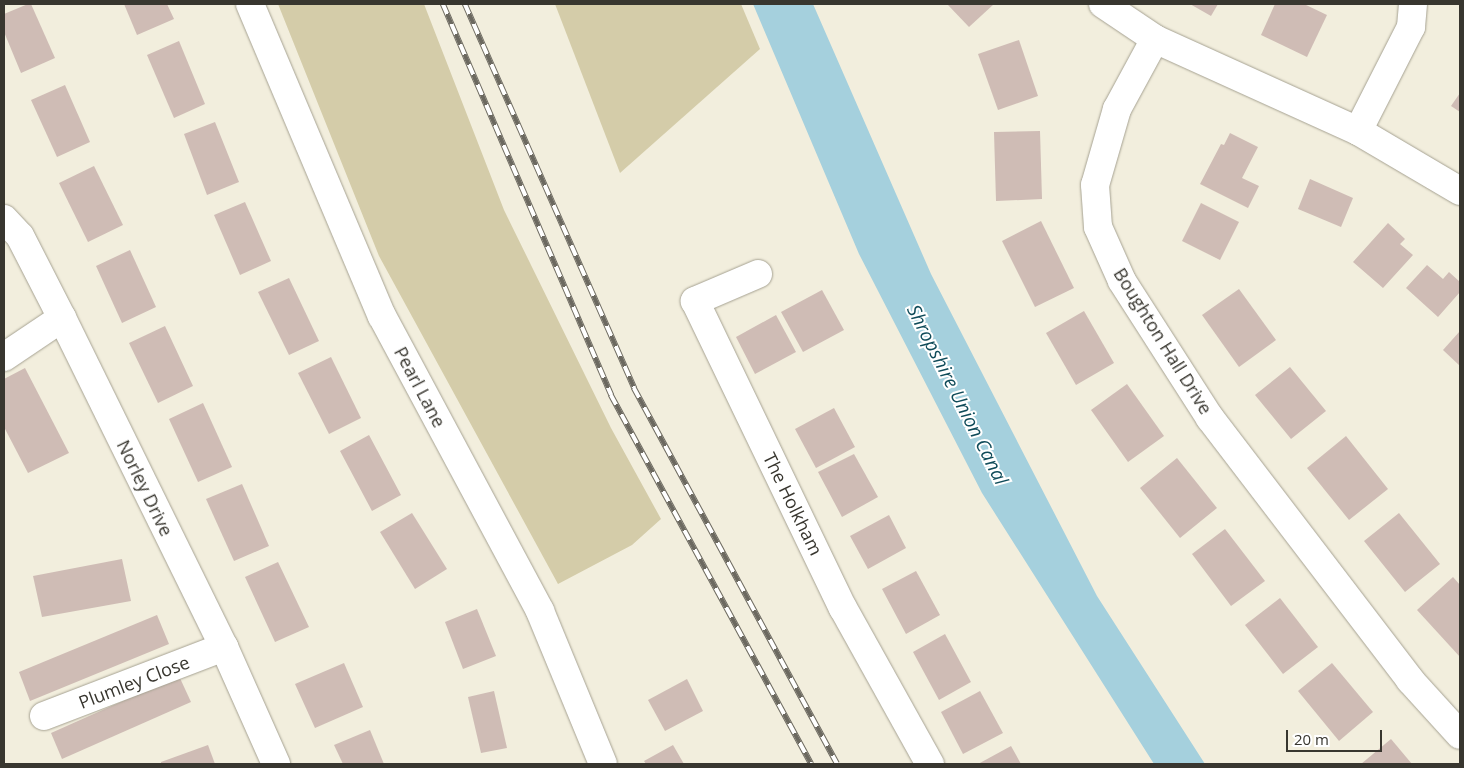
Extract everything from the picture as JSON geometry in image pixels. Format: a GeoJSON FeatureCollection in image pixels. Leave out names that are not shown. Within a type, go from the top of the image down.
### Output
{"type":"FeatureCollection","features":[{"type":"Feature","properties":{"kind":"street","name":"Pearl Lane"},"geometry":{"type":"LineString","coordinates":[[250,4],[382,316],[540,611],[603,764]]}},
{"type":"Feature","properties":{"kind":"street"},"geometry":{"type":"LineString","coordinates":[[1103,4],[1155,39],[1358,131],[1460,191]]}},
{"type":"Feature","properties":{"kind":"street"},"geometry":{"type":"LineString","coordinates":[[1358,131],[1411,27],[1413,4]]}},
{"type":"Feature","properties":{"kind":"street","name":"Boughton Hall Drive"},"geometry":{"type":"LineString","coordinates":[[1155,39],[1117,110],[1095,185],[1098,227],[1122,281],[1210,418],[1410,680],[1460,735]]}},
{"type":"Feature","properties":{"kind":"street","name":"Norley Drive"},"geometry":{"type":"LineString","coordinates":[[4,219],[20,236],[62,318],[224,647],[276,764]]}},
{"type":"Feature","properties":{"kind":"street","name":"The Holkham"},"geometry":{"type":"LineString","coordinates":[[758,274],[695,301],[843,608],[930,764]]}},
{"type":"Feature","properties":{"kind":"street"},"geometry":{"type":"LineString","coordinates":[[4,357],[62,318]]}},
{"type":"Feature","properties":{"kind":"street","name":"Plumley Close"},"geometry":{"type":"LineString","coordinates":[[44,716],[224,647]]}},
{"type":"Feature","properties":{"kind":"shaded area"},"geometry":{"type":"Polygon","coordinates":[[[278,4],[424,4],[504,210],[611,428],[661,519],[632,545],[558,584],[379,256],[278,4]]]}},
{"type":"Feature","properties":{"kind":"shaded area"},"geometry":{"type":"Polygon","coordinates":[[[555,4],[741,4],[760,49],[620,173],[555,4]]]}},
{"type":"Feature","properties":{"kind":"water","name":"Shropshire Union Canal"},"geometry":{"type":"Polygon","coordinates":[[[753,4],[813,4],[931,274],[1097,596],[1205,764],[1154,764],[982,493],[859,254],[753,4]]]}},
{"type":"Feature","properties":{"kind":"building"},"geometry":{"type":"Polygon","coordinates":[[[31,4],[55,58],[21,73],[4,32],[4,14],[31,4]]]}},
{"type":"Feature","properties":{"kind":"building"},"geometry":{"type":"Polygon","coordinates":[[[124,4],[167,4],[174,19],[137,35],[124,4]]]}},
{"type":"Feature","properties":{"kind":"building"},"geometry":{"type":"Polygon","coordinates":[[[947,4],[994,4],[969,27],[947,4]]]}},
{"type":"Feature","properties":{"kind":"building"},"geometry":{"type":"Polygon","coordinates":[[[1190,4],[1218,4],[1211,16],[1190,4]]]}},
{"type":"Feature","properties":{"kind":"building"},"geometry":{"type":"Polygon","coordinates":[[[1275,4],[1304,4],[1327,15],[1307,57],[1261,35],[1275,4]]]}},
{"type":"Feature","properties":{"kind":"building"},"geometry":{"type":"Polygon","coordinates":[[[1019,40],[1038,96],[998,110],[978,54],[1019,40]]]}},
{"type":"Feature","properties":{"kind":"building"},"geometry":{"type":"Polygon","coordinates":[[[179,41],[205,104],[174,118],[147,55],[179,41]]]}},
{"type":"Feature","properties":{"kind":"building"},"geometry":{"type":"Polygon","coordinates":[[[65,85],[90,142],[57,157],[31,100],[65,85]]]}},
{"type":"Feature","properties":{"kind":"building"},"geometry":{"type":"Polygon","coordinates":[[[1460,93],[1460,112],[1451,106],[1460,93]]]}},
{"type":"Feature","properties":{"kind":"building"},"geometry":{"type":"Polygon","coordinates":[[[215,122],[239,182],[207,195],[184,134],[215,122]]]}},
{"type":"Feature","properties":{"kind":"building"},"geometry":{"type":"Polygon","coordinates":[[[1040,131],[1042,199],[996,201],[994,132],[1040,131]]]}},
{"type":"Feature","properties":{"kind":"building"},"geometry":{"type":"Polygon","coordinates":[[[1230,133],[1258,147],[1242,178],[1259,186],[1248,208],[1200,184],[1221,144],[1224,145],[1230,133]]]}},
{"type":"Feature","properties":{"kind":"building"},"geometry":{"type":"Polygon","coordinates":[[[94,166],[123,225],[88,242],[59,183],[94,166]]]}},
{"type":"Feature","properties":{"kind":"building"},"geometry":{"type":"Polygon","coordinates":[[[1310,179],[1353,198],[1341,227],[1298,209],[1310,179]]]}},
{"type":"Feature","properties":{"kind":"building"},"geometry":{"type":"Polygon","coordinates":[[[245,202],[271,261],[240,275],[214,215],[245,202]]]}},
{"type":"Feature","properties":{"kind":"building"},"geometry":{"type":"Polygon","coordinates":[[[1201,203],[1239,222],[1220,260],[1182,241],[1201,203]]]}},
{"type":"Feature","properties":{"kind":"building"},"geometry":{"type":"Polygon","coordinates":[[[1041,221],[1074,288],[1035,307],[1002,241],[1041,221]]]}},
{"type":"Feature","properties":{"kind":"building"},"geometry":{"type":"Polygon","coordinates":[[[1388,223],[1405,239],[1400,244],[1413,255],[1383,288],[1353,262],[1388,223]]]}},
{"type":"Feature","properties":{"kind":"building"},"geometry":{"type":"Polygon","coordinates":[[[130,250],[156,307],[122,323],[96,266],[130,250]]]}},
{"type":"Feature","properties":{"kind":"building"},"geometry":{"type":"Polygon","coordinates":[[[1427,265],[1443,279],[1449,272],[1460,282],[1460,292],[1438,317],[1406,288],[1427,265]]]}},
{"type":"Feature","properties":{"kind":"building"},"geometry":{"type":"Polygon","coordinates":[[[289,278],[319,341],[289,355],[258,292],[289,278]]]}},
{"type":"Feature","properties":{"kind":"building"},"geometry":{"type":"Polygon","coordinates":[[[1239,289],[1276,340],[1239,367],[1202,315],[1239,289]]]}},
{"type":"Feature","properties":{"kind":"building"},"geometry":{"type":"Polygon","coordinates":[[[822,290],[844,330],[803,352],[781,312],[822,290]]]}},
{"type":"Feature","properties":{"kind":"building"},"geometry":{"type":"Polygon","coordinates":[[[1084,311],[1114,363],[1076,385],[1046,333],[1084,311]]]}},
{"type":"Feature","properties":{"kind":"building"},"geometry":{"type":"Polygon","coordinates":[[[776,315],[796,352],[755,374],[736,337],[776,315]]]}},
{"type":"Feature","properties":{"kind":"building"},"geometry":{"type":"Polygon","coordinates":[[[165,326],[193,386],[158,403],[129,343],[165,326]]]}},
{"type":"Feature","properties":{"kind":"building"},"geometry":{"type":"Polygon","coordinates":[[[1460,331],[1460,366],[1443,350],[1460,331]]]}},
{"type":"Feature","properties":{"kind":"building"},"geometry":{"type":"Polygon","coordinates":[[[331,357],[361,418],[329,434],[298,373],[331,357]]]}},
{"type":"Feature","properties":{"kind":"building"},"geometry":{"type":"Polygon","coordinates":[[[1290,367],[1326,411],[1291,439],[1255,395],[1290,367]]]}},
{"type":"Feature","properties":{"kind":"building"},"geometry":{"type":"Polygon","coordinates":[[[25,368],[69,453],[28,473],[4,427],[4,379],[25,368]]]}},
{"type":"Feature","properties":{"kind":"building"},"geometry":{"type":"Polygon","coordinates":[[[1127,384],[1164,436],[1128,462],[1091,410],[1127,384]]]}},
{"type":"Feature","properties":{"kind":"building"},"geometry":{"type":"Polygon","coordinates":[[[203,403],[232,467],[198,482],[169,419],[203,403]]]}},
{"type":"Feature","properties":{"kind":"building"},"geometry":{"type":"Polygon","coordinates":[[[834,408],[855,447],[816,468],[795,429],[834,408]]]}},
{"type":"Feature","properties":{"kind":"building"},"geometry":{"type":"Polygon","coordinates":[[[369,435],[401,495],[372,511],[340,451],[369,435]]]}},
{"type":"Feature","properties":{"kind":"building"},"geometry":{"type":"Polygon","coordinates":[[[1346,436],[1388,489],[1349,520],[1307,468],[1346,436]]]}},
{"type":"Feature","properties":{"kind":"building"},"geometry":{"type":"Polygon","coordinates":[[[854,454],[878,497],[842,517],[818,472],[854,454]]]}},
{"type":"Feature","properties":{"kind":"building"},"geometry":{"type":"Polygon","coordinates":[[[1177,458],[1217,508],[1180,538],[1140,488],[1177,458]]]}},
{"type":"Feature","properties":{"kind":"building"},"geometry":{"type":"Polygon","coordinates":[[[242,484],[269,546],[234,561],[206,499],[242,484]]]}},
{"type":"Feature","properties":{"kind":"building"},"geometry":{"type":"Polygon","coordinates":[[[412,513],[447,569],[415,589],[380,532],[412,513]]]}},
{"type":"Feature","properties":{"kind":"building"},"geometry":{"type":"Polygon","coordinates":[[[1399,513],[1440,564],[1405,592],[1364,541],[1399,513]]]}},
{"type":"Feature","properties":{"kind":"building"},"geometry":{"type":"Polygon","coordinates":[[[889,515],[906,548],[868,569],[850,536],[889,515]]]}},
{"type":"Feature","properties":{"kind":"building"},"geometry":{"type":"Polygon","coordinates":[[[1225,529],[1265,581],[1231,606],[1192,554],[1225,529]]]}},
{"type":"Feature","properties":{"kind":"building"},"geometry":{"type":"Polygon","coordinates":[[[122,559],[131,601],[42,617],[33,576],[122,559]]]}},
{"type":"Feature","properties":{"kind":"building"},"geometry":{"type":"Polygon","coordinates":[[[278,562],[309,627],[275,642],[245,577],[278,562]]]}},
{"type":"Feature","properties":{"kind":"building"},"geometry":{"type":"Polygon","coordinates":[[[916,571],[940,615],[906,634],[882,589],[916,571]]]}},
{"type":"Feature","properties":{"kind":"building"},"geometry":{"type":"Polygon","coordinates":[[[1453,577],[1460,585],[1460,657],[1417,610],[1453,577]]]}},
{"type":"Feature","properties":{"kind":"building"},"geometry":{"type":"Polygon","coordinates":[[[1280,598],[1318,647],[1283,674],[1245,625],[1280,598]]]}},
{"type":"Feature","properties":{"kind":"building"},"geometry":{"type":"Polygon","coordinates":[[[477,609],[496,656],[463,669],[445,622],[477,609]]]}},
{"type":"Feature","properties":{"kind":"building"},"geometry":{"type":"Polygon","coordinates":[[[157,615],[169,644],[30,701],[19,672],[157,615]]]}},
{"type":"Feature","properties":{"kind":"building"},"geometry":{"type":"Polygon","coordinates":[[[945,634],[971,682],[939,700],[913,652],[945,634]]]}},
{"type":"Feature","properties":{"kind":"building"},"geometry":{"type":"Polygon","coordinates":[[[344,663],[363,707],[315,728],[295,684],[344,663]]]}},
{"type":"Feature","properties":{"kind":"building"},"geometry":{"type":"Polygon","coordinates":[[[1332,663],[1373,712],[1339,741],[1298,691],[1332,663]]]}},
{"type":"Feature","properties":{"kind":"building"},"geometry":{"type":"Polygon","coordinates":[[[179,676],[191,702],[62,759],[51,733],[179,676]]]}},
{"type":"Feature","properties":{"kind":"building"},"geometry":{"type":"Polygon","coordinates":[[[687,679],[703,711],[665,731],[648,700],[687,679]]]}},
{"type":"Feature","properties":{"kind":"building"},"geometry":{"type":"Polygon","coordinates":[[[494,691],[507,748],[481,753],[468,697],[494,691]]]}},
{"type":"Feature","properties":{"kind":"building"},"geometry":{"type":"Polygon","coordinates":[[[980,691],[1003,733],[963,754],[941,712],[980,691]]]}},
{"type":"Feature","properties":{"kind":"building"},"geometry":{"type":"Polygon","coordinates":[[[370,730],[384,764],[343,764],[334,745],[370,730]]]}},
{"type":"Feature","properties":{"kind":"building"},"geometry":{"type":"Polygon","coordinates":[[[1391,739],[1412,764],[1361,764],[1391,739]]]}},
{"type":"Feature","properties":{"kind":"building"},"geometry":{"type":"Polygon","coordinates":[[[208,745],[215,764],[161,764],[161,762],[208,745]]]}},
{"type":"Feature","properties":{"kind":"building"},"geometry":{"type":"Polygon","coordinates":[[[673,745],[684,764],[646,764],[644,761],[673,745]]]}},
{"type":"Feature","properties":{"kind":"building"},"geometry":{"type":"Polygon","coordinates":[[[1011,746],[1021,764],[978,764],[1011,746]]]}},
{"type":"Feature","properties":{"kind":"railway"},"geometry":{"type":"LineString","coordinates":[[443,4],[611,395],[811,764]]}},
{"type":"Feature","properties":{"kind":"railway"},"geometry":{"type":"LineString","coordinates":[[465,4],[634,388],[837,764]]}}]}
